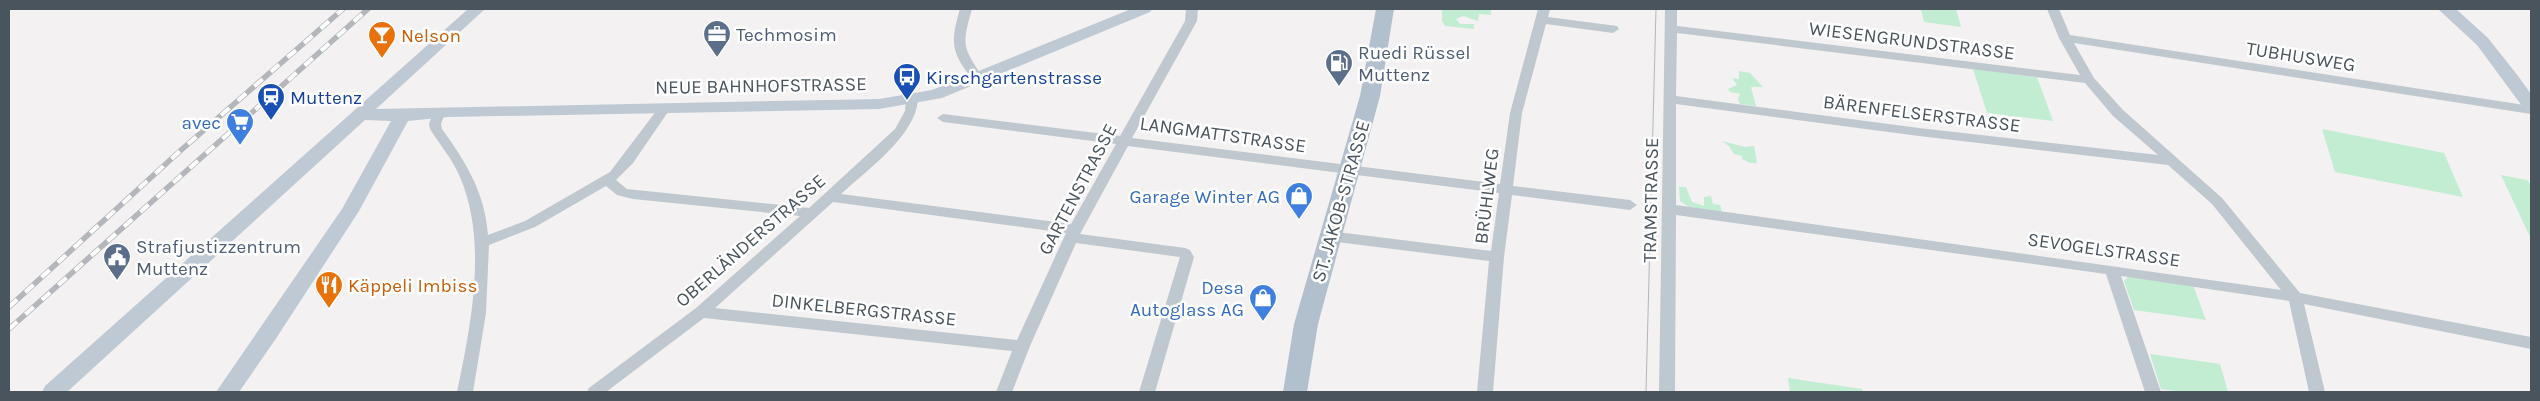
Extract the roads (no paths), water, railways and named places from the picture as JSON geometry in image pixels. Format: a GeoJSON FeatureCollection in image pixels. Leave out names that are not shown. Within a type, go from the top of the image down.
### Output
{"type":"FeatureCollection","features":[{"type":"Feature","properties":{"kind":"main road","name":"ST. JAKOB-STRASSE"},"geometry":{"type":"LineString","coordinates":[[1295,392],[1306,324],[1329,236],[1370,96],[1385,9]]}},
{"type":"Feature","properties":{"kind":"street"},"geometry":{"type":"LineString","coordinates":[[53,392],[477,9]]}},
{"type":"Feature","properties":{"kind":"street"},"geometry":{"type":"LineString","coordinates":[[966,9],[958,38],[958,50],[978,77]]}},
{"type":"Feature","properties":{"kind":"street","name":"NEUE BAHNHOFSTRASSE"},"geometry":{"type":"LineString","coordinates":[[360,114],[402,116],[439,113],[879,104],[912,100],[936,94],[1144,9]]}},
{"type":"Feature","properties":{"kind":"street","name":"GARTENSTRASSE"},"geometry":{"type":"LineString","coordinates":[[1004,392],[1022,346],[1073,234],[1191,21],[1192,9]]}},
{"type":"Feature","properties":{"kind":"street","name":"TRAMSTRASSE"},"geometry":{"type":"LineString","coordinates":[[1667,392],[1671,9]]}},
{"type":"Feature","properties":{"kind":"street"},"geometry":{"type":"LineString","coordinates":[[2053,9],[2065,38],[2089,80],[2118,113],[2170,161],[2217,200],[2295,298],[2317,392]]}},
{"type":"Feature","properties":{"kind":"street"},"geometry":{"type":"LineString","coordinates":[[2446,9],[2490,48],[2531,105]]}},
{"type":"Feature","properties":{"kind":"street"},"geometry":{"type":"LineString","coordinates":[[1543,14],[1613,28]]}},
{"type":"Feature","properties":{"kind":"street","name":"BRÜHLWEG"},"geometry":{"type":"LineString","coordinates":[[1485,392],[1497,257],[1516,113],[1543,14]]}},
{"type":"Feature","properties":{"kind":"street","name":"WIESENGRUNDSTRASSE"},"geometry":{"type":"LineString","coordinates":[[1672,28],[2089,80]]}},
{"type":"Feature","properties":{"kind":"street","name":"TUBHUSWEG"},"geometry":{"type":"LineString","coordinates":[[2065,38],[2531,105]]}},
{"type":"Feature","properties":{"kind":"street","name":"BÄRENFELSERSTRASSE"},"geometry":{"type":"LineString","coordinates":[[1670,99],[1928,134],[2170,161]]}},
{"type":"Feature","properties":{"kind":"street","name":"OBERLÄNDERSTRASSE"},"geometry":{"type":"LineString","coordinates":[[595,392],[701,312],[830,197],[900,131],[911,112],[912,100]]}},
{"type":"Feature","properties":{"kind":"street"},"geometry":{"type":"LineString","coordinates":[[480,243],[530,224],[621,170],[664,109]]}},
{"type":"Feature","properties":{"kind":"street"},"geometry":{"type":"LineString","coordinates":[[439,113],[435,124],[436,129],[467,178],[478,217],[480,243],[478,320],[465,392]]}},
{"type":"Feature","properties":{"kind":"street"},"geometry":{"type":"LineString","coordinates":[[227,392],[268,335],[345,218],[402,116]]}},
{"type":"Feature","properties":{"kind":"street","name":"LANGMATTSTRASSE"},"geometry":{"type":"LineString","coordinates":[[943,118],[1349,170]]}},
{"type":"Feature","properties":{"kind":"street"},"geometry":{"type":"LineString","coordinates":[[1349,170],[1630,205]]}},
{"type":"Feature","properties":{"kind":"street"},"geometry":{"type":"LineString","coordinates":[[607,180],[622,192],[633,195],[812,213]]}},
{"type":"Feature","properties":{"kind":"street"},"geometry":{"type":"LineString","coordinates":[[830,197],[1186,253],[1188,257],[1147,392]]}},
{"type":"Feature","properties":{"kind":"street","name":"SEVOGELSTRASSE"},"geometry":{"type":"LineString","coordinates":[[1668,209],[2112,270],[2295,298],[2531,343]]}},
{"type":"Feature","properties":{"kind":"street"},"geometry":{"type":"LineString","coordinates":[[1329,236],[1497,257]]}},
{"type":"Feature","properties":{"kind":"street"},"geometry":{"type":"LineString","coordinates":[[2112,270],[2153,392]]}},
{"type":"Feature","properties":{"kind":"street","name":"DINKELBERGSTRASSE"},"geometry":{"type":"LineString","coordinates":[[701,312],[1022,346]]}},
{"type":"Feature","properties":{"kind":"tram line"},"geometry":{"type":"LineString","coordinates":[[1646,392],[1656,9]]}},
{"type":"Feature","properties":{"kind":"railway"},"geometry":{"type":"LineString","coordinates":[[9,307],[180,151],[343,9]]}},
{"type":"Feature","properties":{"kind":"railway"},"geometry":{"type":"LineString","coordinates":[[9,329],[368,9]]}},
{"type":"Feature","properties":{"kind":"place","name":"Techmosim"},"geometry":{"type":"Point","coordinates":[717,58]}},
{"type":"Feature","properties":{"kind":"place","name":"Nelson"},"geometry":{"type":"Point","coordinates":[382,59]}},
{"type":"Feature","properties":{"kind":"place","name":"Ruedi Rüssel Muttenz"},"geometry":{"type":"Point","coordinates":[1339,87]}},
{"type":"Feature","properties":{"kind":"place","name":"Kirschgartenstrasse"},"geometry":{"type":"Point","coordinates":[907,101]}},
{"type":"Feature","properties":{"kind":"place","name":"Muttenz"},"geometry":{"type":"Point","coordinates":[271,121]}},
{"type":"Feature","properties":{"kind":"place","name":"avec"},"geometry":{"type":"Point","coordinates":[240,146]}},
{"type":"Feature","properties":{"kind":"place","name":"Garage Winter AG"},"geometry":{"type":"Point","coordinates":[1299,220]}},
{"type":"Feature","properties":{"kind":"place","name":"Strafjustizzentrum Muttenz"},"geometry":{"type":"Point","coordinates":[117,281]}},
{"type":"Feature","properties":{"kind":"place","name":"Käppeli Imbiss"},"geometry":{"type":"Point","coordinates":[329,309]}},
{"type":"Feature","properties":{"kind":"place","name":"Desa Autoglass AG"},"geometry":{"type":"Point","coordinates":[1263,322]}}]}
